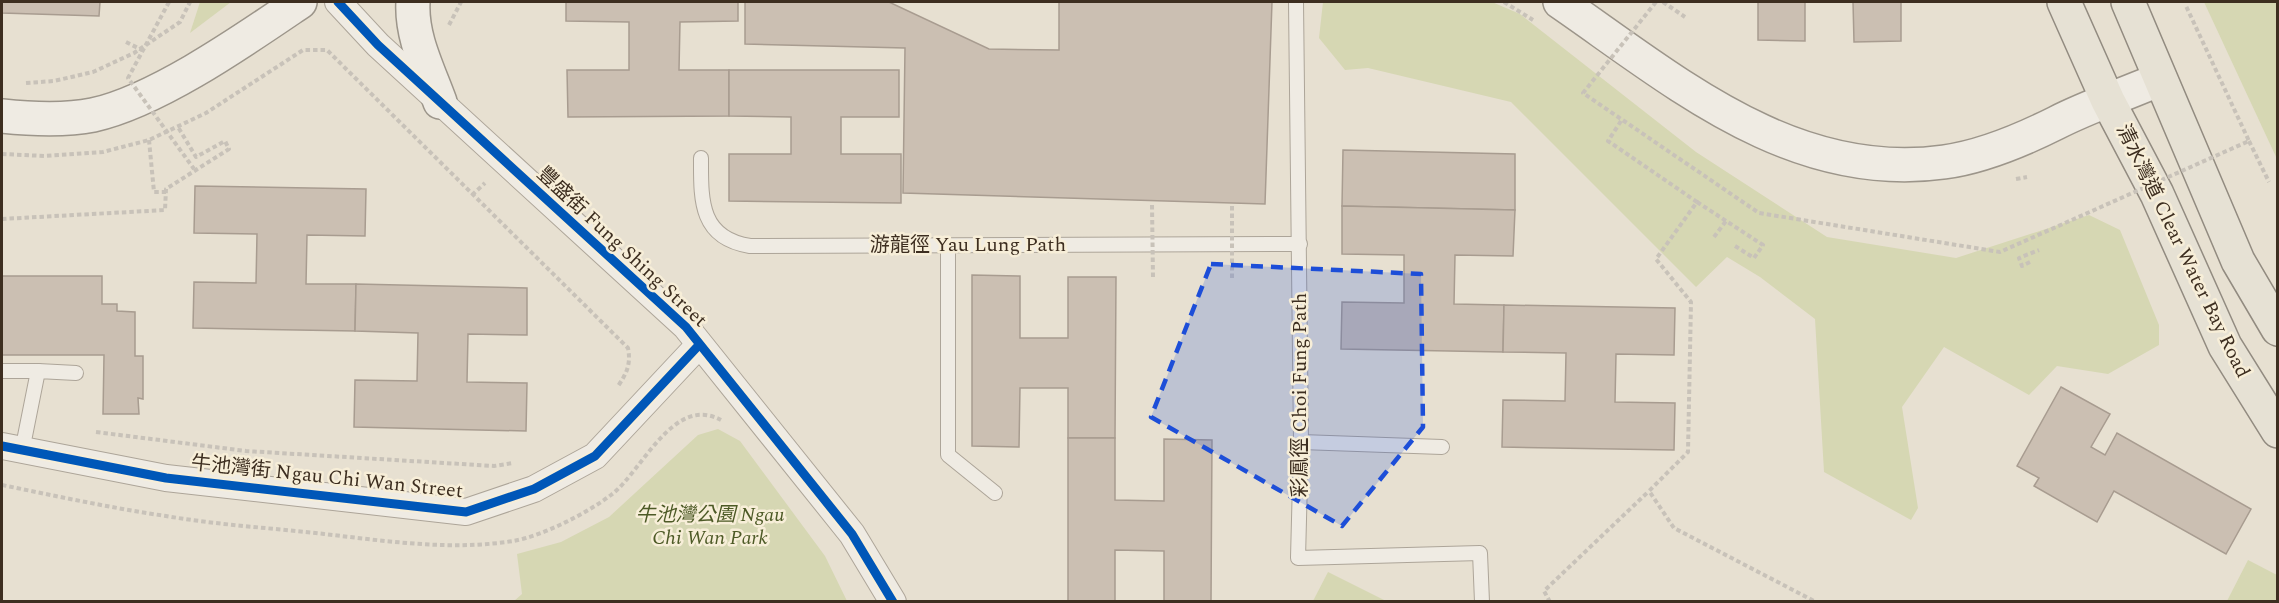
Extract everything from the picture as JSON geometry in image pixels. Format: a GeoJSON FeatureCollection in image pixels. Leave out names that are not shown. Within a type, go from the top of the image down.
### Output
{"type":"FeatureCollection","features":[{"type":"Feature","properties":{"kind":"main road"},"geometry":{"type":"LineString","coordinates":[[2,116],[35,119],[91,115],[133,103],[196,68],[300,2]]}},
{"type":"Feature","properties":{"kind":"main road"},"geometry":{"type":"LineString","coordinates":[[412,2],[412,17],[417,41],[440,102]]}},
{"type":"Feature","properties":{"kind":"main road","name":"清水灣道 Clear Water Bay Road"},"geometry":{"type":"LineString","coordinates":[[1560,2],[1703,100],[1753,129],[1801,149],[1848,160],[1895,164],[1945,162],[1987,151],[2042,131],[2160,79]]}},
{"type":"Feature","properties":{"kind":"main road"},"geometry":{"type":"LineString","coordinates":[[2064,2],[2108,101]]}},
{"type":"Feature","properties":{"kind":"main road"},"geometry":{"type":"LineString","coordinates":[[2128,2],[2238,261],[2277,329]]}},
{"type":"Feature","properties":{"kind":"main road","name":"清水灣道 Clear Water Bay Road"},"geometry":{"type":"LineString","coordinates":[[2108,101],[2157,194],[2225,346],[2277,431]]}},
{"type":"Feature","properties":{"kind":"street","name":"豐盛街 Fung Shing Street"},"geometry":{"type":"LineString","coordinates":[[338,2],[378,45],[686,327],[852,534],[893,602]]}},
{"type":"Feature","properties":{"kind":"street","name":"牛池灣街 Ngau Chi Wan Street"},"geometry":{"type":"LineString","coordinates":[[12,449],[166,478],[466,512],[534,489],[595,456],[699,345]]}},
{"type":"Feature","properties":{"kind":"lane","name":"彩鳳徑 Choi Fung Path"},"geometry":{"type":"LineString","coordinates":[[1296,2],[1301,442],[1298,558],[1480,553],[1482,602]]}},
{"type":"Feature","properties":{"kind":"lane","name":"游龍徑 Yau Lung Path"},"geometry":{"type":"LineString","coordinates":[[701,158],[701,198],[706,217],[720,234],[740,244],[1300,244]]}},
{"type":"Feature","properties":{"kind":"lane"},"geometry":{"type":"LineString","coordinates":[[948,245],[948,456],[995,493]]}},
{"type":"Feature","properties":{"kind":"lane"},"geometry":{"type":"LineString","coordinates":[[2,371],[76,373]]}},
{"type":"Feature","properties":{"kind":"lane"},"geometry":{"type":"LineString","coordinates":[[12,449],[38,371]]}},
{"type":"Feature","properties":{"kind":"lane"},"geometry":{"type":"LineString","coordinates":[[1301,442],[1442,447]]}},
{"type":"Feature","properties":{"kind":"path"},"geometry":{"type":"LineString","coordinates":[[169,2],[128,78],[194,169]]}},
{"type":"Feature","properties":{"kind":"path"},"geometry":{"type":"LineString","coordinates":[[23,83],[54,81],[93,72],[134,53],[180,22],[190,2]]}},
{"type":"Feature","properties":{"kind":"path"},"geometry":{"type":"LineString","coordinates":[[1656,2],[1583,93],[1759,213],[2000,252],[2249,141]]}},
{"type":"Feature","properties":{"kind":"path"},"geometry":{"type":"LineString","coordinates":[[1663,2],[1685,17]]}},
{"type":"Feature","properties":{"kind":"path"},"geometry":{"type":"LineString","coordinates":[[2186,6],[2268,182]]}},
{"type":"Feature","properties":{"kind":"path"},"geometry":{"type":"LineString","coordinates":[[126,42],[142,50]]}},
{"type":"Feature","properties":{"kind":"path"},"geometry":{"type":"LineString","coordinates":[[206,113],[303,50],[327,50],[628,348],[630,361],[627,373],[614,391]]}},
{"type":"Feature","properties":{"kind":"path"},"geometry":{"type":"LineString","coordinates":[[1621,121],[1608,141],[1763,245],[1754,258],[1735,246]]}},
{"type":"Feature","properties":{"kind":"path"},"geometry":{"type":"LineString","coordinates":[[2,219],[165,210],[166,189],[194,169],[229,149],[225,141],[196,157],[178,127]]}},
{"type":"Feature","properties":{"kind":"path"},"geometry":{"type":"LineString","coordinates":[[149,140],[154,192],[166,192]]}},
{"type":"Feature","properties":{"kind":"path"},"geometry":{"type":"LineString","coordinates":[[1550,602],[1544,591],[1688,452],[1691,302],[1656,259],[1697,202]]}},
{"type":"Feature","properties":{"kind":"path"},"geometry":{"type":"LineString","coordinates":[[1152,205],[1153,278]]}},
{"type":"Feature","properties":{"kind":"path"},"geometry":{"type":"LineString","coordinates":[[1232,205],[1232,278]]}},
{"type":"Feature","properties":{"kind":"path"},"geometry":{"type":"LineString","coordinates":[[1714,237],[1726,221]]}},
{"type":"Feature","properties":{"kind":"path"},"geometry":{"type":"LineString","coordinates":[[2030,262],[2022,266],[2019,258],[2038,250]]}},
{"type":"Feature","properties":{"kind":"path"},"geometry":{"type":"LineString","coordinates":[[89,431],[246,451],[494,466],[516,463]]}},
{"type":"Feature","properties":{"kind":"path"},"geometry":{"type":"LineString","coordinates":[[1648,490],[1674,528],[1816,602]]}},
{"type":"Feature","properties":{"kind":"highlighted area"},"geometry":{"type":"Polygon","coordinates":[[[1211,264],[1421,274],[1423,427],[1342,526],[1151,417],[1211,264]]]}},
{"type":"Feature","properties":{"kind":"green space"},"geometry":{"type":"Polygon","coordinates":[[[200,2],[231,2],[190,33],[200,2]]]}},
{"type":"Feature","properties":{"kind":"green space"},"geometry":{"type":"Polygon","coordinates":[[[1323,2],[1492,2],[1520,14],[1696,152],[1827,237],[1956,258],[2089,215],[2120,230],[2159,325],[2159,345],[2108,374],[2057,366],[2029,395],[1944,347],[1902,407],[1918,508],[1911,520],[1824,472],[1815,319],[1760,277],[1727,257],[1696,287],[1511,102],[1368,68],[1345,70],[1319,38],[1323,2]]]}},
{"type":"Feature","properties":{"kind":"green space"},"geometry":{"type":"Polygon","coordinates":[[[2204,2],[2277,2],[2277,159],[2204,2]]]}},
{"type":"Feature","properties":{"kind":"green space","name":"牛池灣公園 Ngau Chi Wan Park"},"geometry":{"type":"Polygon","coordinates":[[[718,429],[740,441],[825,556],[847,601],[514,601],[522,594],[517,554],[561,542],[609,517],[698,435],[718,429]]]}},
{"type":"Feature","properties":{"kind":"green space"},"geometry":{"type":"Polygon","coordinates":[[[2248,560],[2277,575],[2277,601],[2227,601],[2248,560]]]}},
{"type":"Feature","properties":{"kind":"green space"},"geometry":{"type":"Polygon","coordinates":[[[1328,572],[1386,601],[1313,601],[1328,572]]]}},
{"type":"Feature","properties":{"kind":"building"},"geometry":{"type":"Polygon","coordinates":[[[2,2],[100,2],[99,16],[2,13],[2,2]]]}},
{"type":"Feature","properties":{"kind":"building"},"geometry":{"type":"Polygon","coordinates":[[[566,2],[738,2],[738,21],[680,22],[679,70],[729,70],[729,116],[568,117],[567,70],[629,70],[629,22],[566,21],[566,2]]]}},
{"type":"Feature","properties":{"kind":"building"},"geometry":{"type":"Polygon","coordinates":[[[745,2],[889,2],[989,49],[1059,50],[1059,2],[1272,2],[1265,204],[903,193],[905,48],[745,44],[745,2]]]}},
{"type":"Feature","properties":{"kind":"building"},"geometry":{"type":"Polygon","coordinates":[[[1758,2],[1805,2],[1805,41],[1758,40],[1758,2]]]}},
{"type":"Feature","properties":{"kind":"building"},"geometry":{"type":"Polygon","coordinates":[[[1853,2],[1901,2],[1901,41],[1854,42],[1853,2]]]}},
{"type":"Feature","properties":{"kind":"building"},"geometry":{"type":"Polygon","coordinates":[[[729,70],[899,70],[899,117],[841,117],[841,154],[901,154],[901,203],[729,201],[729,154],[791,154],[791,117],[729,116],[729,70]]]}},
{"type":"Feature","properties":{"kind":"building"},"geometry":{"type":"Polygon","coordinates":[[[1343,150],[1515,154],[1515,210],[1342,206],[1343,150]]]}},
{"type":"Feature","properties":{"kind":"building"},"geometry":{"type":"Polygon","coordinates":[[[195,186],[366,189],[365,236],[307,235],[306,284],[356,284],[355,331],[193,328],[194,282],[256,283],[257,234],[194,233],[195,186]]]}},
{"type":"Feature","properties":{"kind":"building"},"geometry":{"type":"Polygon","coordinates":[[[1342,206],[1515,210],[1513,256],[1455,255],[1454,304],[1504,305],[1503,352],[1341,349],[1342,302],[1404,303],[1404,255],[1342,254],[1342,206]]]}},
{"type":"Feature","properties":{"kind":"building"},"geometry":{"type":"Polygon","coordinates":[[[972,275],[1020,276],[1020,338],[1068,338],[1068,277],[1116,277],[1115,438],[1068,438],[1068,388],[1020,388],[1019,447],[972,446],[972,275]]]}},
{"type":"Feature","properties":{"kind":"building"},"geometry":{"type":"Polygon","coordinates":[[[2,276],[102,276],[102,304],[117,304],[117,311],[135,312],[135,356],[143,356],[143,399],[138,398],[139,414],[103,414],[104,355],[2,355],[2,276]]]}},
{"type":"Feature","properties":{"kind":"building"},"geometry":{"type":"Polygon","coordinates":[[[356,284],[527,288],[527,335],[468,334],[467,382],[527,383],[526,431],[354,427],[355,380],[417,381],[418,333],[355,331],[356,284]]]}},
{"type":"Feature","properties":{"kind":"building"},"geometry":{"type":"Polygon","coordinates":[[[1504,305],[1675,308],[1674,355],[1616,354],[1615,402],[1675,403],[1674,450],[1502,447],[1503,400],[1565,401],[1566,353],[1503,352],[1504,305]]]}},
{"type":"Feature","properties":{"kind":"building"},"geometry":{"type":"Polygon","coordinates":[[[2061,387],[2110,414],[2091,447],[2105,455],[2117,433],[2251,509],[2226,554],[2114,491],[2097,522],[2034,486],[2039,478],[2017,466],[2061,387]]]}},
{"type":"Feature","properties":{"kind":"building"},"geometry":{"type":"Polygon","coordinates":[[[1068,438],[1115,438],[1115,500],[1164,501],[1164,439],[1212,440],[1211,602],[1164,602],[1164,551],[1115,550],[1115,602],[1068,602],[1068,438]]]}},
{"type":"Feature","properties":{"kind":"cycle path"},"geometry":{"type":"LineString","coordinates":[[338,2],[378,45],[686,327],[852,534],[893,602]]}},
{"type":"Feature","properties":{"kind":"cycle path"},"geometry":{"type":"LineString","coordinates":[[2,446],[166,478],[466,512],[534,489],[595,456],[699,345]]}}]}
